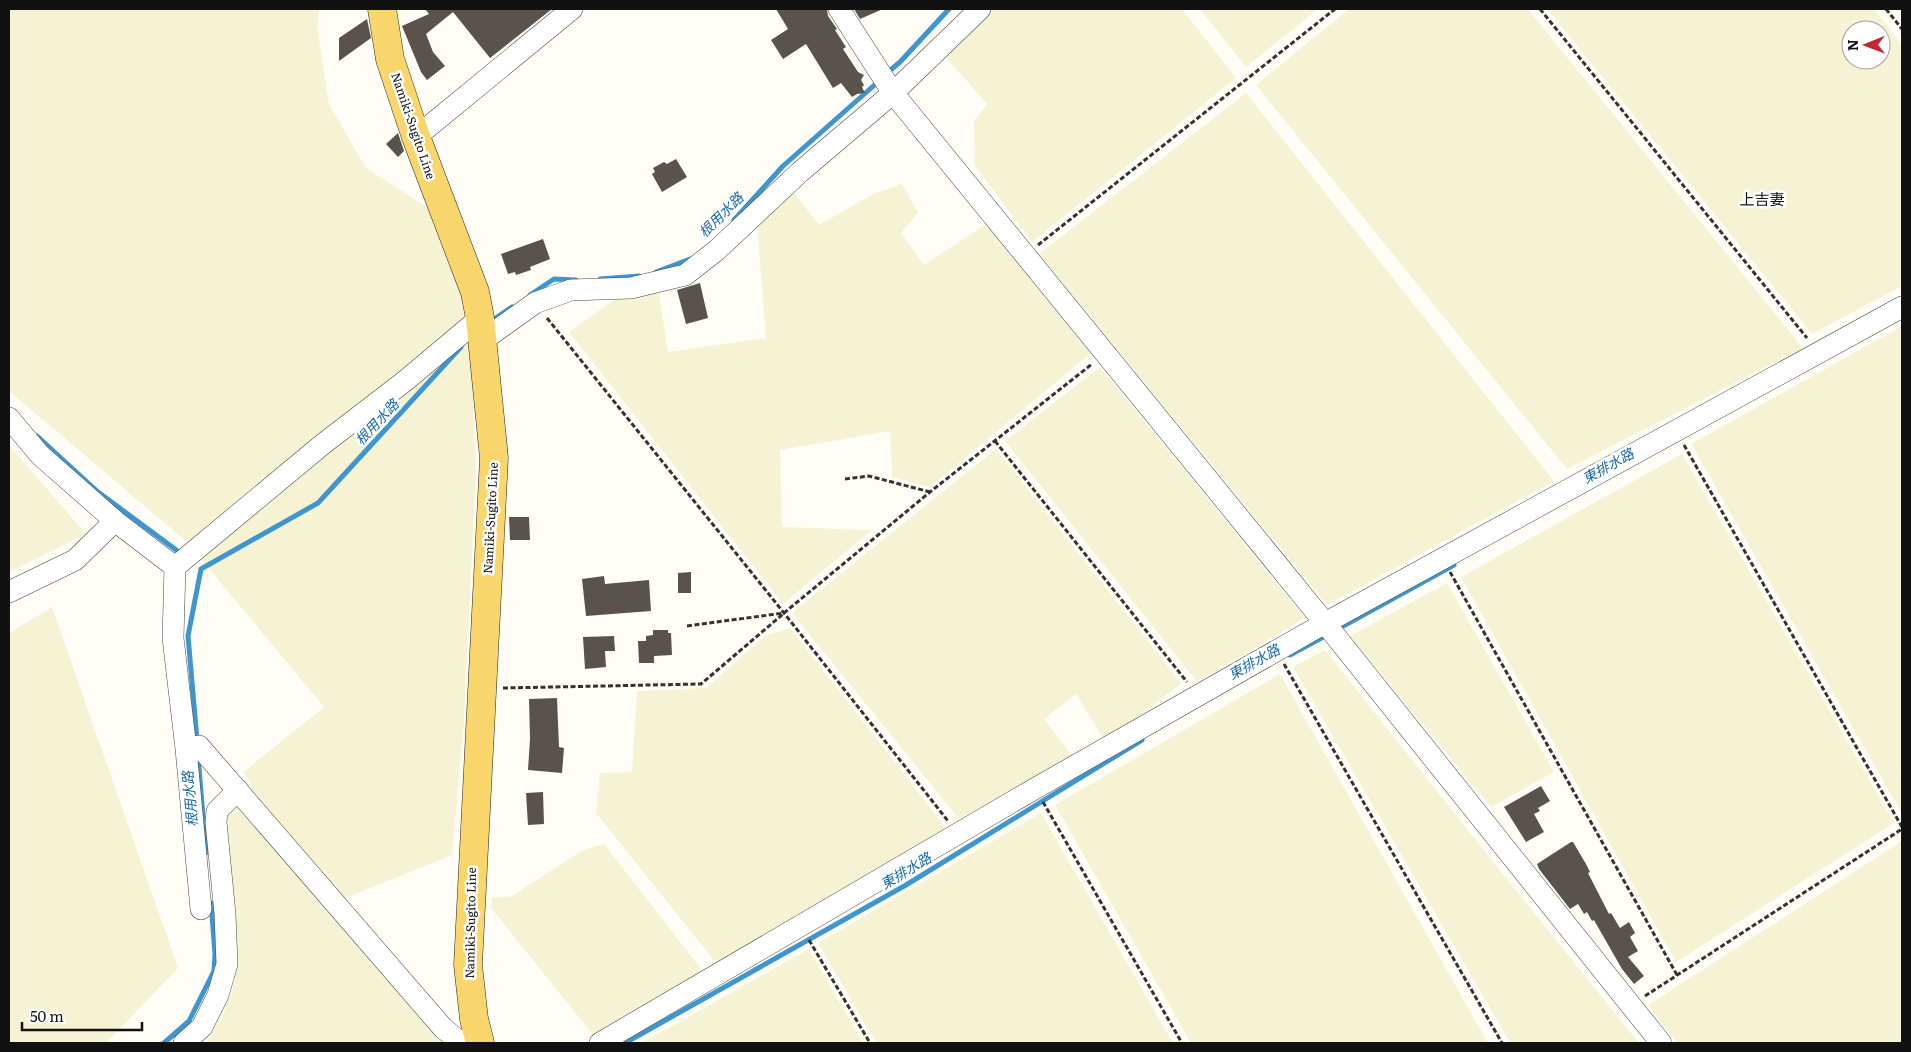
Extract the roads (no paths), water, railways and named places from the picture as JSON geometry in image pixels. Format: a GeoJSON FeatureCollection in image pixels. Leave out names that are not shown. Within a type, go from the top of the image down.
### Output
{"type":"FeatureCollection","features":[{"type":"Feature","properties":{"kind":"main road","name":"Namiki-Sugito Line"},"geometry":{"type":"LineString","coordinates":[[382,9],[390,59],[416,137],[475,292],[481,329],[494,458],[468,965],[474,1020],[479,1043]]}},
{"type":"Feature","properties":{"kind":"street"},"geometry":{"type":"LineString","coordinates":[[416,137],[572,9]]}},
{"type":"Feature","properties":{"kind":"street"},"geometry":{"type":"LineString","coordinates":[[839,9],[893,93],[1106,353],[1661,1043]]}},
{"type":"Feature","properties":{"kind":"street"},"geometry":{"type":"LineString","coordinates":[[201,909],[193,747],[173,638],[175,566],[323,444],[405,381],[481,329],[571,290],[631,288],[685,276],[717,250],[800,172],[893,93],[980,9]]}},
{"type":"Feature","properties":{"kind":"street"},"geometry":{"type":"LineString","coordinates":[[600,1043],[1036,788],[1277,651],[1902,306]]}},
{"type":"Feature","properties":{"kind":"street"},"geometry":{"type":"LineString","coordinates":[[9,418],[40,455],[115,521],[175,566]]}},
{"type":"Feature","properties":{"kind":"street"},"geometry":{"type":"LineString","coordinates":[[9,592],[75,560],[115,521]]}},
{"type":"Feature","properties":{"kind":"street"},"geometry":{"type":"LineString","coordinates":[[193,747],[238,790],[443,1028],[459,1041],[479,1043]]}},
{"type":"Feature","properties":{"kind":"street"},"geometry":{"type":"LineString","coordinates":[[184,1043],[202,1027],[218,996],[227,964],[225,914],[216,822],[217,811],[238,790]]}},
{"type":"Feature","properties":{"kind":"waterway","name":"根用水路"},"geometry":{"type":"LineString","coordinates":[[887,73],[900,62],[949,9]]}},
{"type":"Feature","properties":{"kind":"waterway","name":"根用水路"},"geometry":{"type":"LineString","coordinates":[[734,220],[783,166],[879,81]]}},
{"type":"Feature","properties":{"kind":"waterway","name":"根用水路"},"geometry":{"type":"LineString","coordinates":[[656,272],[690,259]]}},
{"type":"Feature","properties":{"kind":"waterway","name":"根用水路"},"geometry":{"type":"LineString","coordinates":[[600,279],[639,276]]}},
{"type":"Feature","properties":{"kind":"waterway","name":"根用水路"},"geometry":{"type":"LineString","coordinates":[[530,295],[554,279],[576,280]]}},
{"type":"Feature","properties":{"kind":"waterway","name":"根用水路"},"geometry":{"type":"LineString","coordinates":[[490,322],[512,307]]}},
{"type":"Feature","properties":{"kind":"waterway","name":"根用水路"},"geometry":{"type":"LineString","coordinates":[[197,740],[188,636],[201,569],[318,503],[461,347]]}},
{"type":"Feature","properties":{"kind":"waterway"},"geometry":{"type":"LineString","coordinates":[[37,436],[98,492],[183,555]]}},
{"type":"Feature","properties":{"kind":"waterway","name":"東排水路"},"geometry":{"type":"LineString","coordinates":[[1336,630],[1454,565]]}},
{"type":"Feature","properties":{"kind":"waterway","name":"東排水路"},"geometry":{"type":"LineString","coordinates":[[1290,655],[1327,635]]}},
{"type":"Feature","properties":{"kind":"waterway","name":"東排水路"},"geometry":{"type":"LineString","coordinates":[[625,1043],[906,885],[1142,740]]}},
{"type":"Feature","properties":{"kind":"waterway","name":"根用水路"},"geometry":{"type":"LineString","coordinates":[[198,756],[206,853]]}},
{"type":"Feature","properties":{"kind":"waterway","name":"根用水路"},"geometry":{"type":"LineString","coordinates":[[164,1043],[189,1021],[214,971],[215,954],[211,903]]}},
{"type":"Feature","properties":{"kind":"district","name":"上吉妻"},"geometry":{"type":"Point","coordinates":[1762,200]}}]}
